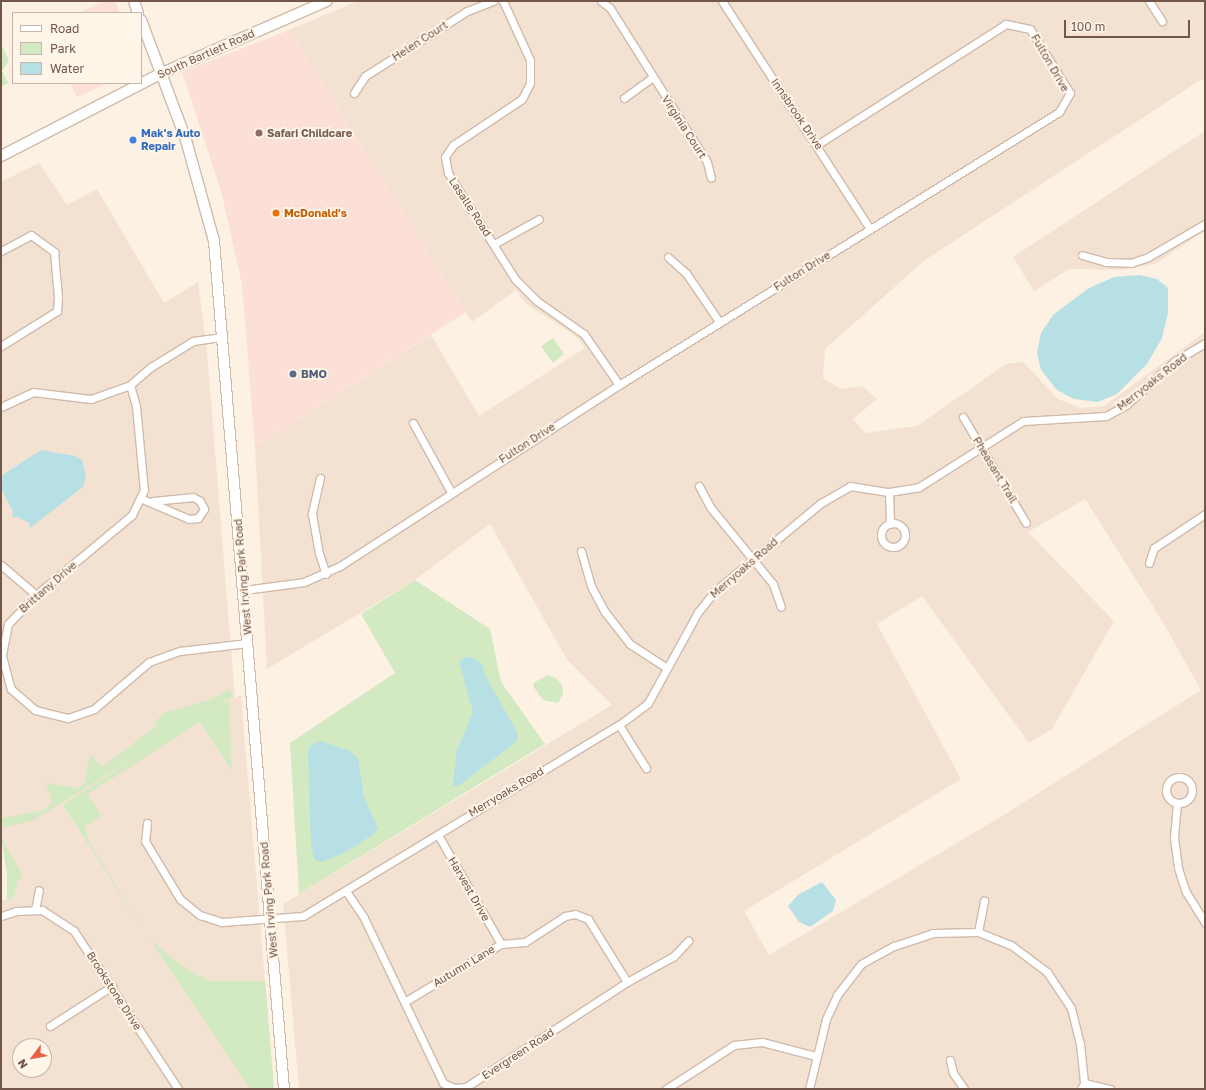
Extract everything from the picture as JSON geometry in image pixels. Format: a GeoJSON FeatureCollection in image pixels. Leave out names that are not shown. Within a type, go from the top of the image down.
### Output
{"type":"FeatureCollection","features":[{"type":"Feature","properties":{"kind":"main road"},"geometry":{"type":"LineString","coordinates":[[134,1],[138,12]]}},
{"type":"Feature","properties":{"kind":"main road","name":"South Bartlett Road"},"geometry":{"type":"LineString","coordinates":[[1,156],[162,74],[327,1]]}},
{"type":"Feature","properties":{"kind":"main road","name":"West Irving Park Road"},"geometry":{"type":"LineString","coordinates":[[142,23],[186,140],[214,241],[284,1089]]}},
{"type":"Feature","properties":{"kind":"street","name":"Helen Court"},"geometry":{"type":"LineString","coordinates":[[354,93],[365,76],[467,11],[493,1]]}},
{"type":"Feature","properties":{"kind":"street","name":"Lasalle Road"},"geometry":{"type":"LineString","coordinates":[[503,1],[530,60],[530,83],[522,100],[453,145],[445,157],[448,173],[515,279],[537,301],[584,334],[618,385]]}},
{"type":"Feature","properties":{"kind":"street","name":"Virginia Court"},"geometry":{"type":"LineString","coordinates":[[601,1],[610,8],[652,78],[707,162],[711,178]]}},
{"type":"Feature","properties":{"kind":"street","name":"Innsbrook Drive"},"geometry":{"type":"LineString","coordinates":[[722,1],[818,144],[870,229]]}},
{"type":"Feature","properties":{"kind":"street"},"geometry":{"type":"LineString","coordinates":[[1149,1],[1162,20]]}},
{"type":"Feature","properties":{"kind":"street","name":"Fulton Drive"},"geometry":{"type":"LineString","coordinates":[[244,590],[304,582],[326,574],[618,385],[1060,112],[1070,93],[1030,29],[1006,24],[818,144]]}},
{"type":"Feature","properties":{"kind":"street"},"geometry":{"type":"LineString","coordinates":[[624,98],[652,78]]}},
{"type":"Feature","properties":{"kind":"street"},"geometry":{"type":"LineString","coordinates":[[494,244],[539,219]]}},
{"type":"Feature","properties":{"kind":"street"},"geometry":{"type":"LineString","coordinates":[[1082,255],[1106,262],[1131,263],[1148,257],[1205,224]]}},
{"type":"Feature","properties":{"kind":"street"},"geometry":{"type":"LineString","coordinates":[[1,251],[31,235],[54,252],[57,311],[1,346]]}},
{"type":"Feature","properties":{"kind":"street"},"geometry":{"type":"LineString","coordinates":[[668,257],[686,273],[720,323]]}},
{"type":"Feature","properties":{"kind":"street"},"geometry":{"type":"LineString","coordinates":[[2,405],[33,392],[91,399],[130,385],[151,367],[192,341],[221,337]]}},
{"type":"Feature","properties":{"kind":"street","name":"Merryoaks Road"},"geometry":{"type":"LineString","coordinates":[[147,824],[145,841],[180,899],[200,916],[222,922],[270,920],[303,916],[619,725],[648,703],[698,612],[714,592],[821,503],[850,486],[889,492],[918,486],[982,449],[1023,421],[1106,416],[1126,405],[1175,361],[1205,343]]}},
{"type":"Feature","properties":{"kind":"street","name":"Brittany Drive"},"geometry":{"type":"LineString","coordinates":[[130,385],[136,406],[144,490],[132,515],[36,595],[8,624],[2,656],[11,689],[30,707],[52,715],[68,718],[94,709],[149,662],[180,651],[248,643]]}},
{"type":"Feature","properties":{"kind":"street","name":"Pheasant Trail"},"geometry":{"type":"LineString","coordinates":[[963,417],[1026,523]]}},
{"type":"Feature","properties":{"kind":"street"},"geometry":{"type":"LineString","coordinates":[[413,423],[451,492]]}},
{"type":"Feature","properties":{"kind":"street"},"geometry":{"type":"LineString","coordinates":[[320,478],[312,514],[319,553],[326,574]]}},
{"type":"Feature","properties":{"kind":"street"},"geometry":{"type":"LineString","coordinates":[[699,486],[710,507],[754,558],[773,584],[781,607]]}},
{"type":"Feature","properties":{"kind":"street"},"geometry":{"type":"LineString","coordinates":[[889,492],[890,524]]}},
{"type":"Feature","properties":{"kind":"street"},"geometry":{"type":"LineString","coordinates":[[140,498],[153,501],[195,520],[204,509],[200,501],[193,497],[153,501]]}},
{"type":"Feature","properties":{"kind":"street"},"geometry":{"type":"LineString","coordinates":[[1149,563],[1154,548],[1205,514]]}},
{"type":"Feature","properties":{"kind":"street"},"geometry":{"type":"LineString","coordinates":[[581,551],[591,586],[606,612],[630,644],[667,668]]}},
{"type":"Feature","properties":{"kind":"street"},"geometry":{"type":"LineString","coordinates":[[1,565],[36,595]]}},
{"type":"Feature","properties":{"kind":"street"},"geometry":{"type":"LineString","coordinates":[[619,725],[646,768]]}},
{"type":"Feature","properties":{"kind":"street"},"geometry":{"type":"LineString","coordinates":[[1176,803],[1174,838],[1178,868],[1186,892],[1205,923]]}},
{"type":"Feature","properties":{"kind":"street","name":"Harvest Drive"},"geometry":{"type":"LineString","coordinates":[[438,835],[501,944]]}},
{"type":"Feature","properties":{"kind":"street"},"geometry":{"type":"LineString","coordinates":[[35,910],[39,890]]}},
{"type":"Feature","properties":{"kind":"street","name":"Evergreen Road"},"geometry":{"type":"LineString","coordinates":[[346,891],[364,918],[406,1001],[443,1082],[454,1088],[466,1087],[627,982],[674,956],[688,941]]}},
{"type":"Feature","properties":{"kind":"street"},"geometry":{"type":"LineString","coordinates":[[978,932],[984,901]]}},
{"type":"Feature","properties":{"kind":"street","name":"Brookstone Drive"},"geometry":{"type":"LineString","coordinates":[[1,916],[16,911],[42,910],[74,931],[112,986],[178,1089]]}},
{"type":"Feature","properties":{"kind":"street","name":"Autumn Lane"},"geometry":{"type":"LineString","coordinates":[[406,1001],[501,944],[525,942],[565,916],[575,914],[588,919],[627,982]]}},
{"type":"Feature","properties":{"kind":"street"},"geometry":{"type":"LineString","coordinates":[[809,1089],[826,1019],[837,995],[861,964],[894,946],[933,933],[978,932],[1011,945],[1047,972],[1071,1008],[1080,1044],[1083,1086],[1110,1089]]}},
{"type":"Feature","properties":{"kind":"street"},"geometry":{"type":"LineString","coordinates":[[50,1026],[112,986]]}},
{"type":"Feature","properties":{"kind":"street"},"geometry":{"type":"LineString","coordinates":[[666,1089],[734,1045],[762,1042],[816,1056]]}},
{"type":"Feature","properties":{"kind":"street"},"geometry":{"type":"LineString","coordinates":[[950,1060],[953,1073],[964,1089]]}},
{"type":"Feature","properties":{"kind":"shaded area"},"geometry":{"type":"Polygon","coordinates":[[[105,1],[115,1],[120,12],[80,12],[105,1]]]}},
{"type":"Feature","properties":{"kind":"shaded area"},"geometry":{"type":"Polygon","coordinates":[[[358,1],[1205,1],[1205,83],[1202,79],[925,260],[825,349],[823,378],[841,389],[862,386],[877,399],[853,419],[865,433],[917,426],[1006,364],[1023,362],[1058,399],[1081,408],[1104,406],[1205,332],[1205,1089],[299,1089],[283,904],[612,705],[566,658],[490,524],[415,580],[267,669],[255,447],[431,335],[479,416],[585,348],[576,336],[525,303],[516,290],[472,322],[289,30],[358,1]],[[1085,499],[1028,532],[1114,621],[1052,729],[1029,743],[922,596],[877,624],[961,779],[744,911],[769,955],[1007,813],[1201,690],[1161,619],[1085,499]]]}},
{"type":"Feature","properties":{"kind":"shaded area"},"geometry":{"type":"Polygon","coordinates":[[[289,30],[466,312],[255,447],[242,284],[221,191],[182,72],[289,30]]]}},
{"type":"Feature","properties":{"kind":"shaded area"},"geometry":{"type":"Polygon","coordinates":[[[70,84],[106,84],[77,97],[70,84]]]}},
{"type":"Feature","properties":{"kind":"shaded area"},"geometry":{"type":"Polygon","coordinates":[[[1205,131],[1205,231],[1155,264],[1123,270],[1069,269],[1034,291],[1013,257],[1205,131]]]}},
{"type":"Feature","properties":{"kind":"shaded area"},"geometry":{"type":"Polygon","coordinates":[[[39,163],[67,205],[97,189],[164,303],[198,282],[207,352],[235,698],[241,695],[274,1089],[1,1089],[1,901],[14,898],[18,880],[23,875],[1,837],[1,182],[39,163]]]}},
{"type":"Feature","properties":{"kind":"green space"},"geometry":{"type":"Polygon","coordinates":[[[1,43],[9,61],[2,71],[8,83],[1,87],[1,43]]]}},
{"type":"Feature","properties":{"kind":"green space"},"geometry":{"type":"Polygon","coordinates":[[[553,338],[564,354],[553,363],[541,346],[553,338]]]}},
{"type":"Feature","properties":{"kind":"green space"},"geometry":{"type":"Polygon","coordinates":[[[415,580],[490,629],[501,682],[545,744],[299,894],[290,743],[395,673],[361,614],[415,580]]]}},
{"type":"Feature","properties":{"kind":"green space"},"geometry":{"type":"Polygon","coordinates":[[[548,675],[556,678],[562,685],[563,694],[558,703],[543,700],[533,686],[535,682],[548,675]]]}},
{"type":"Feature","properties":{"kind":"green space"},"geometry":{"type":"Polygon","coordinates":[[[228,689],[234,696],[216,707],[229,701],[232,771],[200,722],[88,794],[101,816],[85,826],[88,840],[150,940],[63,805],[145,751],[34,820],[1,828],[1,819],[46,809],[52,802],[46,783],[79,788],[84,784],[90,754],[102,767],[155,727],[156,721],[164,713],[212,699],[228,689]]]}},
{"type":"Feature","properties":{"kind":"green space"},"geometry":{"type":"Polygon","coordinates":[[[1,837],[23,875],[18,881],[14,898],[7,900],[7,874],[1,837]]]}},
{"type":"Feature","properties":{"kind":"green space"},"geometry":{"type":"Polygon","coordinates":[[[150,940],[184,967],[209,981],[265,981],[274,1089],[250,1089],[150,940]]]}},
{"type":"Feature","properties":{"kind":"water"},"geometry":{"type":"Polygon","coordinates":[[[1140,275],[1157,279],[1168,288],[1168,313],[1162,338],[1147,364],[1117,394],[1098,402],[1074,399],[1057,390],[1041,370],[1037,353],[1041,333],[1054,314],[1089,288],[1114,277],[1140,275]]]}},
{"type":"Feature","properties":{"kind":"water"},"geometry":{"type":"Polygon","coordinates":[[[41,450],[75,456],[82,460],[86,476],[83,487],[30,528],[29,523],[18,517],[12,517],[13,512],[2,490],[1,478],[4,474],[41,450]]]}},
{"type":"Feature","properties":{"kind":"water"},"geometry":{"type":"Polygon","coordinates":[[[464,657],[474,658],[482,664],[485,675],[517,732],[517,741],[460,785],[453,786],[457,750],[473,712],[459,662],[464,657]]]}},
{"type":"Feature","properties":{"kind":"water"},"geometry":{"type":"Polygon","coordinates":[[[320,741],[350,751],[358,759],[364,797],[378,828],[374,834],[344,853],[321,862],[314,859],[311,844],[308,752],[311,745],[320,741]]]}},
{"type":"Feature","properties":{"kind":"water"},"geometry":{"type":"Polygon","coordinates":[[[822,882],[836,900],[833,911],[810,927],[799,922],[788,906],[799,894],[822,882]]]}},
{"type":"Feature","properties":{"kind":"place","name":"Safari Childcare"},"geometry":{"type":"Point","coordinates":[259,133]}},
{"type":"Feature","properties":{"kind":"place","name":"Mak's Auto Repair"},"geometry":{"type":"Point","coordinates":[133,140]}},
{"type":"Feature","properties":{"kind":"place","name":"McDonald's"},"geometry":{"type":"Point","coordinates":[276,213]}},
{"type":"Feature","properties":{"kind":"place","name":"BMO"},"geometry":{"type":"Point","coordinates":[293,374]}}]}
